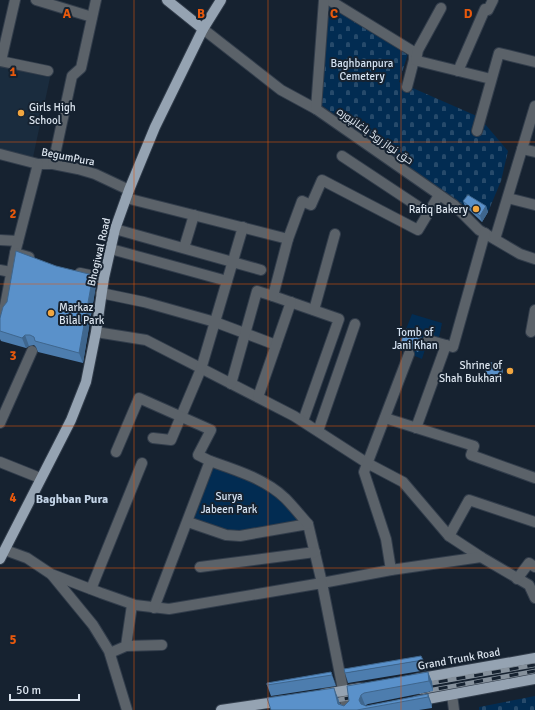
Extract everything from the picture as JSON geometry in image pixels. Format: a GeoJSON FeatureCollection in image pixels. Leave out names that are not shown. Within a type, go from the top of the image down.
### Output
{"type":"FeatureCollection","features":[{"type":"Feature","properties":{"kind":"main road"},"geometry":{"type":"LineString","coordinates":[[168,0],[203,29]]}},
{"type":"Feature","properties":{"kind":"main road","name":"Bhogiwal Road"},"geometry":{"type":"LineString","coordinates":[[0,559],[74,413],[86,382],[96,332],[104,278],[115,229],[128,194],[155,127],[203,29],[221,0]]}},
{"type":"Feature","properties":{"kind":"main road","name":"Grand Trunk Road"},"geometry":{"type":"LineString","coordinates":[[404,681],[535,658]]}},
{"type":"Feature","properties":{"kind":"main road"},"geometry":{"type":"LineString","coordinates":[[409,703],[535,679]]}},
{"type":"Feature","properties":{"kind":"main road"},"geometry":{"type":"LineString","coordinates":[[313,696],[374,686]]}},
{"type":"Feature","properties":{"kind":"main road"},"geometry":{"type":"LineString","coordinates":[[221,710],[290,699]]}},
{"type":"Feature","properties":{"kind":"street"},"geometry":{"type":"LineString","coordinates":[[15,0],[0,61],[48,71]]}},
{"type":"Feature","properties":{"kind":"street"},"geometry":{"type":"LineString","coordinates":[[36,0],[92,17]]}},
{"type":"Feature","properties":{"kind":"street"},"geometry":{"type":"LineString","coordinates":[[53,164],[72,76],[81,68],[96,0]]}},
{"type":"Feature","properties":{"kind":"street"},"geometry":{"type":"LineString","coordinates":[[316,109],[324,0]]}},
{"type":"Feature","properties":{"kind":"street"},"geometry":{"type":"LineString","coordinates":[[329,0],[414,52],[415,60]]}},
{"type":"Feature","properties":{"kind":"street"},"geometry":{"type":"LineString","coordinates":[[458,71],[485,9],[488,10],[493,0]]}},
{"type":"Feature","properties":{"kind":"street"},"geometry":{"type":"LineString","coordinates":[[407,86],[418,50],[441,8]]}},
{"type":"Feature","properties":{"kind":"street","name":"حق نواز روڈ باغانپورہ"},"geometry":{"type":"LineString","coordinates":[[203,29],[281,90],[316,109],[454,205],[485,233],[520,254],[535,259]]}},
{"type":"Feature","properties":{"kind":"street"},"geometry":{"type":"LineString","coordinates":[[477,131],[499,53],[535,62]]}},
{"type":"Feature","properties":{"kind":"street"},"geometry":{"type":"LineString","coordinates":[[415,60],[491,79]]}},
{"type":"Feature","properties":{"kind":"street"},"geometry":{"type":"LineString","coordinates":[[495,239],[535,106]]}},
{"type":"Feature","properties":{"kind":"street"},"geometry":{"type":"LineString","coordinates":[[522,149],[535,152]]}},
{"type":"Feature","properties":{"kind":"street","name":"BegumPura"},"geometry":{"type":"LineString","coordinates":[[0,154],[38,164],[53,164],[95,174],[128,194],[194,215],[288,239]]}},
{"type":"Feature","properties":{"kind":"street"},"geometry":{"type":"LineString","coordinates":[[342,156],[428,213]]}},
{"type":"Feature","properties":{"kind":"street"},"geometry":{"type":"LineString","coordinates":[[0,310],[4,311],[15,253],[38,164]]}},
{"type":"Feature","properties":{"kind":"street"},"geometry":{"type":"LineString","coordinates":[[273,296],[288,239],[302,201],[311,205],[322,180],[418,230],[439,195]]}},
{"type":"Feature","properties":{"kind":"street"},"geometry":{"type":"LineString","coordinates":[[508,198],[535,205]]}},
{"type":"Feature","properties":{"kind":"street"},"geometry":{"type":"LineString","coordinates":[[184,248],[194,215]]}},
{"type":"Feature","properties":{"kind":"street"},"geometry":{"type":"LineString","coordinates":[[153,438],[171,440],[181,417],[201,369],[243,227]]}},
{"type":"Feature","properties":{"kind":"street"},"geometry":{"type":"LineString","coordinates":[[115,229],[261,270]]}},
{"type":"Feature","properties":{"kind":"street"},"geometry":{"type":"LineString","coordinates":[[428,340],[454,347],[485,233]]}},
{"type":"Feature","properties":{"kind":"street"},"geometry":{"type":"LineString","coordinates":[[314,310],[335,234]]}},
{"type":"Feature","properties":{"kind":"street"},"geometry":{"type":"LineString","coordinates":[[0,240],[18,241]]}},
{"type":"Feature","properties":{"kind":"street"},"geometry":{"type":"LineString","coordinates":[[111,249],[227,281]]}},
{"type":"Feature","properties":{"kind":"street"},"geometry":{"type":"LineString","coordinates":[[15,253],[37,260]]}},
{"type":"Feature","properties":{"kind":"street"},"geometry":{"type":"LineString","coordinates":[[0,270],[11,272]]}},
{"type":"Feature","properties":{"kind":"street"},"geometry":{"type":"LineString","coordinates":[[73,271],[104,278]]}},
{"type":"Feature","properties":{"kind":"street"},"geometry":{"type":"LineString","coordinates":[[231,384],[257,291],[340,319],[303,422]]}},
{"type":"Feature","properties":{"kind":"street"},"geometry":{"type":"LineString","coordinates":[[102,293],[144,302],[215,322],[276,345]]}},
{"type":"Feature","properties":{"kind":"street"},"geometry":{"type":"LineString","coordinates":[[258,397],[291,302]]}},
{"type":"Feature","properties":{"kind":"street"},"geometry":{"type":"LineString","coordinates":[[531,332],[535,310]]}},
{"type":"Feature","properties":{"kind":"street"},"geometry":{"type":"LineString","coordinates":[[318,431],[355,324]]}},
{"type":"Feature","properties":{"kind":"street"},"geometry":{"type":"LineString","coordinates":[[96,332],[146,340],[258,397],[318,431],[367,463],[403,482],[449,536],[529,585],[535,598]]}},
{"type":"Feature","properties":{"kind":"street"},"geometry":{"type":"LineString","coordinates":[[416,428],[446,345]]}},
{"type":"Feature","properties":{"kind":"street"},"geometry":{"type":"LineString","coordinates":[[0,423],[32,351]]}},
{"type":"Feature","properties":{"kind":"street"},"geometry":{"type":"LineString","coordinates":[[391,570],[386,539],[365,475],[367,463],[409,354]]}},
{"type":"Feature","properties":{"kind":"street"},"geometry":{"type":"LineString","coordinates":[[116,452],[139,398],[210,430],[198,455],[251,476],[284,497],[308,524],[322,583],[347,710]]}},
{"type":"Feature","properties":{"kind":"street"},"geometry":{"type":"LineString","coordinates":[[385,418],[474,446],[471,455],[535,478]]}},
{"type":"Feature","properties":{"kind":"street"},"geometry":{"type":"LineString","coordinates":[[154,608],[188,522],[210,460]]}},
{"type":"Feature","properties":{"kind":"street"},"geometry":{"type":"LineString","coordinates":[[0,462],[40,478]]}},
{"type":"Feature","properties":{"kind":"street"},"geometry":{"type":"LineString","coordinates":[[91,589],[142,463]]}},
{"type":"Feature","properties":{"kind":"street"},"geometry":{"type":"LineString","coordinates":[[449,536],[469,500],[535,522]]}},
{"type":"Feature","properties":{"kind":"street"},"geometry":{"type":"LineString","coordinates":[[188,522],[226,535],[240,536],[308,524]]}},
{"type":"Feature","properties":{"kind":"street"},"geometry":{"type":"LineString","coordinates":[[5,550],[27,558],[51,574],[132,604],[169,609],[391,570],[481,557]]}},
{"type":"Feature","properties":{"kind":"street"},"geometry":{"type":"LineString","coordinates":[[200,567],[315,552]]}},
{"type":"Feature","properties":{"kind":"street"},"geometry":{"type":"LineString","coordinates":[[517,579],[529,563],[535,567]]}},
{"type":"Feature","properties":{"kind":"street"},"geometry":{"type":"LineString","coordinates":[[51,574],[93,625],[110,653],[127,710]]}},
{"type":"Feature","properties":{"kind":"street"},"geometry":{"type":"LineString","coordinates":[[126,646],[132,604]]}},
{"type":"Feature","properties":{"kind":"street"},"geometry":{"type":"LineString","coordinates":[[110,653],[126,646],[162,646]]}},
{"type":"Feature","properties":{"kind":"street"},"geometry":{"type":"LineString","coordinates":[[452,695],[454,710]]}},
{"type":"Feature","properties":{"kind":"shaded area","name":"Girls High School"},"geometry":{"type":"Polygon","coordinates":[[[0,61],[51,73],[32,162],[0,154],[0,61]]]}},
{"type":"Feature","properties":{"kind":"green space","name":"Baghbanpura Cemetery"},"geometry":{"type":"Polygon","coordinates":[[[325,2],[409,50],[399,82],[479,117],[508,151],[501,181],[488,212],[470,200],[465,206],[317,102],[325,2]]]}},
{"type":"Feature","properties":{"kind":"green space","name":"Tomb of Jani Khan"},"geometry":{"type":"Polygon","coordinates":[[[412,314],[442,323],[438,343],[428,340],[422,359],[398,349],[412,314]]]}},
{"type":"Feature","properties":{"kind":"green space","name":"Surya Jabeen Park"},"geometry":{"type":"Polygon","coordinates":[[[210,461],[251,476],[308,524],[240,536],[188,522],[210,461]]]}},
{"type":"Feature","properties":{"kind":"green space"},"geometry":{"type":"Polygon","coordinates":[[[535,696],[535,710],[479,710],[479,707],[535,696]]]}},
{"type":"Feature","properties":{"kind":"building"},"geometry":{"type":"Polygon","coordinates":[[[468,195],[486,206],[480,216],[463,201],[468,195]]]}},
{"type":"Feature","properties":{"kind":"building","name":"Markaz Bilal Park"},"geometry":{"type":"Polygon","coordinates":[[[16,251],[56,266],[93,275],[79,353],[35,341],[34,337],[30,335],[25,335],[22,338],[0,331],[0,318],[3,307],[7,302],[16,251]]]}},
{"type":"Feature","properties":{"kind":"building"},"geometry":{"type":"Polygon","coordinates":[[[406,329],[420,334],[416,347],[401,341],[406,329]]]}},
{"type":"Feature","properties":{"kind":"building"},"geometry":{"type":"Polygon","coordinates":[[[488,362],[501,365],[498,378],[485,375],[488,362]]]}},
{"type":"Feature","properties":{"kind":"building"},"geometry":{"type":"Polygon","coordinates":[[[421,656],[423,660],[345,673],[344,669],[421,656]]]}},
{"type":"Feature","properties":{"kind":"building"},"geometry":{"type":"Polygon","coordinates":[[[331,672],[332,675],[267,685],[267,683],[331,672]]]}},
{"type":"Feature","properties":{"kind":"building"},"geometry":{"type":"Polygon","coordinates":[[[428,672],[429,681],[364,693],[361,695],[359,700],[361,704],[366,706],[428,694],[428,697],[357,710],[271,710],[267,698],[334,688],[338,704],[344,706],[349,701],[347,686],[428,672]]]}},
{"type":"Feature","properties":{"kind":"railway"},"geometry":{"type":"LineString","coordinates":[[421,685],[535,665]]}},
{"type":"Feature","properties":{"kind":"railway"},"geometry":{"type":"LineString","coordinates":[[421,692],[535,671]]}},
{"type":"Feature","properties":{"kind":"railway"},"geometry":{"type":"LineString","coordinates":[[327,702],[360,696]]}},
{"type":"Feature","properties":{"kind":"place","name":"Girls High School"},"geometry":{"type":"Point","coordinates":[21,113]}},
{"type":"Feature","properties":{"kind":"place","name":"Rafiq Bakery"},"geometry":{"type":"Point","coordinates":[476,209]}},
{"type":"Feature","properties":{"kind":"place","name":"Markaz Bilal Park"},"geometry":{"type":"Point","coordinates":[51,313]}},
{"type":"Feature","properties":{"kind":"place","name":"Shrine of Shah Bukhari"},"geometry":{"type":"Point","coordinates":[510,371]}},
{"type":"Feature","properties":{"kind":"district","name":"Baghban Pura"},"geometry":{"type":"Point","coordinates":[72,499]}}]}
